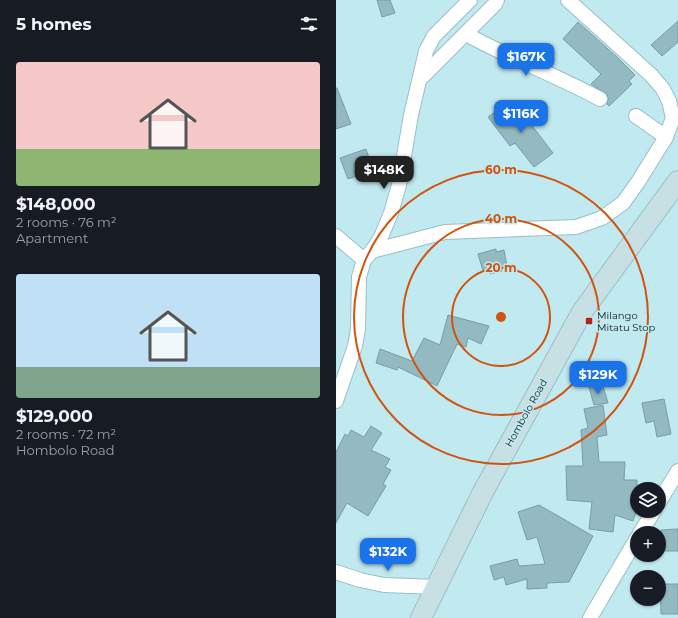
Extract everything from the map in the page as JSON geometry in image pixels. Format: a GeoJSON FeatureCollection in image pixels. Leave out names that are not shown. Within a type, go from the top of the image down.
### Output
{"type":"FeatureCollection","features":[{"type":"Feature","properties":{"kind":"street"},"geometry":{"type":"LineString","coordinates":[[336,401],[358,329],[359,277],[368,255],[381,237],[391,213],[399,185],[411,115],[426,51],[434,36],[470,0]]}},
{"type":"Feature","properties":{"kind":"street"},"geometry":{"type":"LineString","coordinates":[[420,79],[466,34],[495,4],[497,0]]}},
{"type":"Feature","properties":{"kind":"street"},"geometry":{"type":"LineString","coordinates":[[336,236],[368,255],[445,232],[576,227],[602,218],[623,203],[666,137],[675,114],[663,88],[646,70],[568,0]]}},
{"type":"Feature","properties":{"kind":"street"},"geometry":{"type":"LineString","coordinates":[[466,34],[494,49],[578,87],[600,99]]}},
{"type":"Feature","properties":{"kind":"street"},"geometry":{"type":"LineString","coordinates":[[636,116],[666,137]]}},
{"type":"Feature","properties":{"kind":"street","name":"Hombolo Road"},"geometry":{"type":"LineString","coordinates":[[421,618],[483,492],[582,312],[678,181]]}},
{"type":"Feature","properties":{"kind":"street"},"geometry":{"type":"LineString","coordinates":[[666,491],[678,471]]}},
{"type":"Feature","properties":{"kind":"street"},"geometry":{"type":"LineString","coordinates":[[590,618],[630,550]]}},
{"type":"Feature","properties":{"kind":"street"},"geometry":{"type":"LineString","coordinates":[[336,572],[360,580],[384,585],[437,587]]}},
{"type":"Feature","properties":{"kind":"building"},"geometry":{"type":"Polygon","coordinates":[[[377,0],[390,0],[395,13],[382,17],[377,0]]]}},
{"type":"Feature","properties":{"kind":"building"},"geometry":{"type":"Polygon","coordinates":[[[678,21],[678,42],[662,56],[651,45],[678,21]]]}},
{"type":"Feature","properties":{"kind":"building"},"geometry":{"type":"Polygon","coordinates":[[[578,22],[635,75],[629,81],[632,84],[609,106],[607,104],[607,94],[591,84],[601,74],[563,39],[578,22]]]}},
{"type":"Feature","properties":{"kind":"building"},"geometry":{"type":"Polygon","coordinates":[[[336,88],[351,124],[336,129],[336,88]]]}},
{"type":"Feature","properties":{"kind":"building"},"geometry":{"type":"Polygon","coordinates":[[[509,102],[516,112],[520,110],[553,153],[534,167],[515,143],[510,146],[488,117],[509,102]]]}},
{"type":"Feature","properties":{"kind":"building"},"geometry":{"type":"Polygon","coordinates":[[[366,149],[373,170],[348,179],[340,158],[366,149]]]}},
{"type":"Feature","properties":{"kind":"building"},"geometry":{"type":"Polygon","coordinates":[[[496,249],[496,252],[504,250],[507,266],[501,268],[502,271],[490,274],[488,269],[483,271],[478,254],[496,249]]]}},
{"type":"Feature","properties":{"kind":"building"},"geometry":{"type":"Polygon","coordinates":[[[448,315],[489,326],[481,344],[468,338],[466,347],[457,344],[437,386],[398,367],[397,370],[376,363],[380,349],[412,361],[424,338],[440,345],[448,315]]]}},
{"type":"Feature","properties":{"kind":"building"},"geometry":{"type":"Polygon","coordinates":[[[602,383],[608,403],[594,405],[589,387],[602,383]]]}},
{"type":"Feature","properties":{"kind":"building"},"geometry":{"type":"Polygon","coordinates":[[[664,399],[671,434],[657,437],[654,421],[646,423],[642,403],[664,399]]]}},
{"type":"Feature","properties":{"kind":"building"},"geometry":{"type":"Polygon","coordinates":[[[603,405],[607,435],[597,437],[599,462],[625,462],[624,480],[637,480],[637,482],[630,482],[630,518],[634,518],[633,521],[615,515],[613,532],[589,529],[592,502],[567,500],[566,466],[583,466],[581,430],[588,428],[584,409],[603,405]]]}},
{"type":"Feature","properties":{"kind":"building"},"geometry":{"type":"Polygon","coordinates":[[[371,426],[382,433],[371,450],[390,459],[385,467],[391,470],[383,484],[386,486],[368,516],[347,503],[336,523],[336,452],[345,434],[348,436],[351,430],[364,437],[371,426]]]}},
{"type":"Feature","properties":{"kind":"building"},"geometry":{"type":"Polygon","coordinates":[[[539,505],[593,536],[569,582],[547,583],[547,588],[527,589],[527,579],[506,585],[504,577],[494,580],[490,566],[517,559],[519,566],[545,564],[537,537],[527,540],[518,512],[539,505]]]}},
{"type":"Feature","properties":{"kind":"building"},"geometry":{"type":"Polygon","coordinates":[[[678,529],[678,551],[666,551],[666,530],[678,529]]]}},
{"type":"Feature","properties":{"kind":"building"},"geometry":{"type":"Polygon","coordinates":[[[666,584],[678,584],[678,614],[661,614],[661,606],[666,606],[666,584]]]}},
{"type":"Feature","properties":{"kind":"place","name":"Milango Mitatu Stop"},"geometry":{"type":"Point","coordinates":[589,321]}}]}
